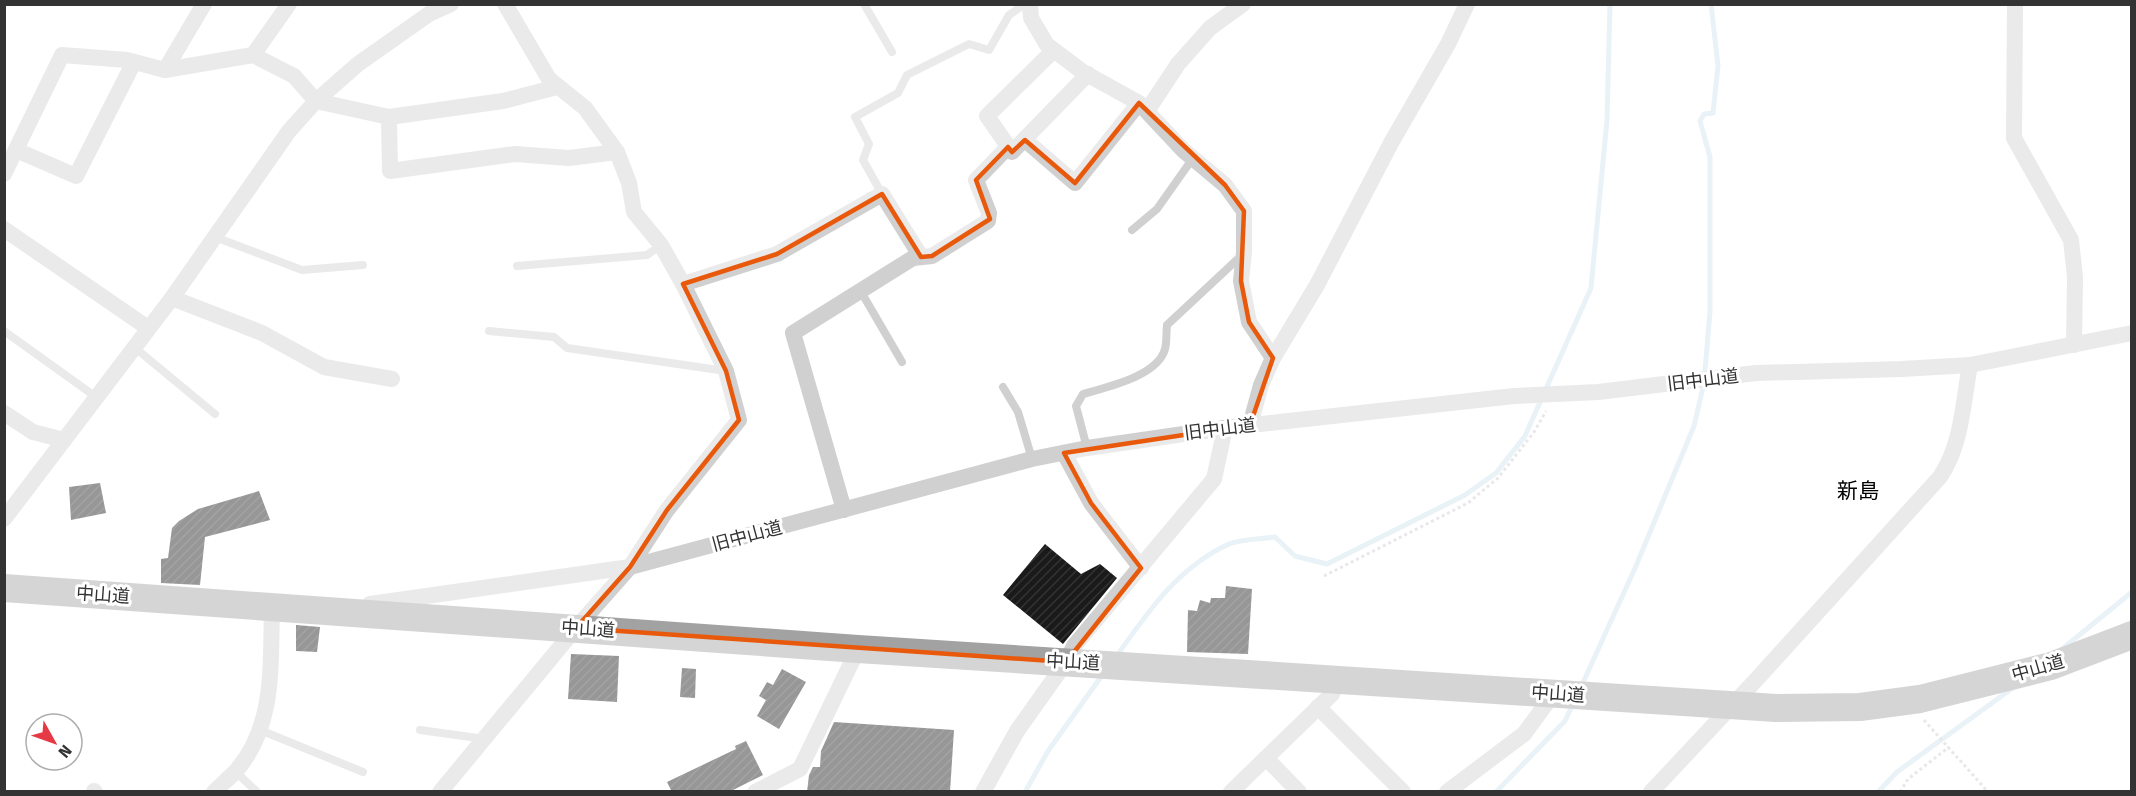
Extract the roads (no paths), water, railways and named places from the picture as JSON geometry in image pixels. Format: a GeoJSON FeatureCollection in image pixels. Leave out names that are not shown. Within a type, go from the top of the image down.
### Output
{"type":"FeatureCollection","features":[{"type":"Feature","properties":{"kind":"highway","name":"中山道"},"geometry":{"type":"LineString","coordinates":[[4,588],[858,649],[1732,705],[1813,708],[1860,707],[1906,701],[2051,666],[2132,635]]}},
{"type":"Feature","properties":{"kind":"street"},"geometry":{"type":"LineString","coordinates":[[165,70],[204,4]]}},
{"type":"Feature","properties":{"kind":"street"},"geometry":{"type":"LineString","coordinates":[[253,55],[289,4]]}},
{"type":"Feature","properties":{"kind":"street"},"geometry":{"type":"LineString","coordinates":[[4,519],[172,298],[289,131],[316,101],[358,64],[430,9],[451,4]]}},
{"type":"Feature","properties":{"kind":"street"},"geometry":{"type":"LineString","coordinates":[[440,792],[576,628],[630,567],[667,510],[739,420],[726,371],[683,284],[661,245],[634,212],[629,183],[617,152],[585,108],[549,79],[505,4]]}},
{"type":"Feature","properties":{"kind":"street"},"geometry":{"type":"LineString","coordinates":[[1028,4],[1031,18],[1053,51],[1143,107],[1194,158],[1225,185],[1244,211],[1241,281],[1249,322],[1273,358]]}},
{"type":"Feature","properties":{"kind":"street"},"geometry":{"type":"LineString","coordinates":[[1025,140],[1075,183],[1210,28],[1243,4]]}},
{"type":"Feature","properties":{"kind":"street"},"geometry":{"type":"LineString","coordinates":[[1250,425],[1261,385],[1273,358],[1317,285],[1391,143],[1448,44],[1467,4]]}},
{"type":"Feature","properties":{"kind":"street"},"geometry":{"type":"LineString","coordinates":[[2015,4],[2014,138],[2071,240],[2075,277],[2074,345]]}},
{"type":"Feature","properties":{"kind":"street"},"geometry":{"type":"LineString","coordinates":[[1053,51],[987,116],[1012,152],[1089,74]]}},
{"type":"Feature","properties":{"kind":"street"},"geometry":{"type":"LineString","coordinates":[[4,174],[62,55],[134,62],[165,70],[253,55],[294,76],[316,101],[389,117],[503,102],[557,87]]}},
{"type":"Feature","properties":{"kind":"street"},"geometry":{"type":"LineString","coordinates":[[16,150],[76,176],[134,62]]}},
{"type":"Feature","properties":{"kind":"street"},"geometry":{"type":"LineString","coordinates":[[389,117],[390,171],[515,154],[569,158],[617,152]]}},
{"type":"Feature","properties":{"kind":"street"},"geometry":{"type":"LineString","coordinates":[[913,258],[932,256],[988,221],[987,206],[976,180],[1008,147]]}},
{"type":"Feature","properties":{"kind":"street"},"geometry":{"type":"LineString","coordinates":[[683,284],[777,254],[882,194],[918,252],[913,258],[793,333],[844,510]]}},
{"type":"Feature","properties":{"kind":"street"},"geometry":{"type":"LineString","coordinates":[[4,229],[148,328]]}},
{"type":"Feature","properties":{"kind":"street"},"geometry":{"type":"LineString","coordinates":[[172,298],[262,333],[324,367],[392,379]]}},
{"type":"Feature","properties":{"kind":"street","name":"旧中山道"},"geometry":{"type":"LineString","coordinates":[[322,611],[630,567],[1032,459],[1087,448],[1250,425],[1532,395],[1598,392],[1756,373],[1970,365],[2132,333]]}},
{"type":"Feature","properties":{"kind":"street"},"geometry":{"type":"LineString","coordinates":[[1651,792],[1940,477],[1950,462],[1958,437],[1970,365]]}},
{"type":"Feature","properties":{"kind":"street"},"geometry":{"type":"LineString","coordinates":[[4,413],[33,432],[64,440]]}},
{"type":"Feature","properties":{"kind":"street"},"geometry":{"type":"LineString","coordinates":[[983,792],[1017,731],[1066,662],[1074,646],[1214,479],[1225,428]]}},
{"type":"Feature","properties":{"kind":"street"},"geometry":{"type":"LineString","coordinates":[[1064,453],[1091,503],[1141,568]]}},
{"type":"Feature","properties":{"kind":"street"},"geometry":{"type":"LineString","coordinates":[[214,792],[236,771],[260,730],[268,702],[272,608]]}},
{"type":"Feature","properties":{"kind":"street"},"geometry":{"type":"LineString","coordinates":[[755,792],[800,769],[858,649]]}},
{"type":"Feature","properties":{"kind":"street"},"geometry":{"type":"LineString","coordinates":[[1232,792],[1332,694],[1339,679]]}},
{"type":"Feature","properties":{"kind":"street"},"geometry":{"type":"LineString","coordinates":[[1447,792],[1524,734],[1569,694]]}},
{"type":"Feature","properties":{"kind":"street"},"geometry":{"type":"LineString","coordinates":[[1318,707],[1403,792]]}},
{"type":"Feature","properties":{"kind":"street"},"geometry":{"type":"LineString","coordinates":[[1266,758],[1299,792]]}},
{"type":"Feature","properties":{"kind":"lane"},"geometry":{"type":"LineString","coordinates":[[864,4],[892,52]]}},
{"type":"Feature","properties":{"kind":"lane"},"geometry":{"type":"LineString","coordinates":[[882,194],[863,160],[869,144],[855,117],[898,93],[907,75],[917,69],[969,44],[989,50],[1009,15],[1028,4]]}},
{"type":"Feature","properties":{"kind":"lane"},"geometry":{"type":"LineString","coordinates":[[1132,230],[1157,209],[1194,158]]}},
{"type":"Feature","properties":{"kind":"lane"},"geometry":{"type":"LineString","coordinates":[[215,237],[302,270],[363,265]]}},
{"type":"Feature","properties":{"kind":"lane"},"geometry":{"type":"LineString","coordinates":[[517,266],[647,255],[661,245]]}},
{"type":"Feature","properties":{"kind":"lane"},"geometry":{"type":"LineString","coordinates":[[1087,448],[1076,406],[1083,394],[1123,382],[1151,369],[1165,351],[1167,325],[1244,252]]}},
{"type":"Feature","properties":{"kind":"lane"},"geometry":{"type":"LineString","coordinates":[[860,290],[902,362]]}},
{"type":"Feature","properties":{"kind":"lane"},"geometry":{"type":"LineString","coordinates":[[4,331],[96,397]]}},
{"type":"Feature","properties":{"kind":"lane"},"geometry":{"type":"LineString","coordinates":[[489,331],[554,337],[567,348],[726,371]]}},
{"type":"Feature","properties":{"kind":"lane"},"geometry":{"type":"LineString","coordinates":[[134,347],[215,414]]}},
{"type":"Feature","properties":{"kind":"lane"},"geometry":{"type":"LineString","coordinates":[[1003,387],[1018,412],[1032,459]]}},
{"type":"Feature","properties":{"kind":"lane"},"geometry":{"type":"LineString","coordinates":[[260,730],[363,772]]}},
{"type":"Feature","properties":{"kind":"lane"},"geometry":{"type":"LineString","coordinates":[[420,730],[485,739]]}},
{"type":"Feature","properties":{"kind":"lane"},"geometry":{"type":"LineString","coordinates":[[236,771],[257,792]]}},
{"type":"Feature","properties":{"kind":"waterway"},"geometry":{"type":"LineString","coordinates":[[1116,657],[1152,608],[1179,578],[1194,565],[1229,544],[1275,537],[1295,556],[1327,564],[1465,495],[1496,473],[1525,436],[1591,288],[1607,120],[1610,4]]}},
{"type":"Feature","properties":{"kind":"waterway"},"geometry":{"type":"LineString","coordinates":[[1581,687],[1636,566],[1694,426],[1704,383],[1710,311],[1710,157],[1700,121],[1704,114],[1713,113],[1718,66],[1711,4]]}},
{"type":"Feature","properties":{"kind":"waterway"},"geometry":{"type":"LineString","coordinates":[[2061,650],[2132,592]]}},
{"type":"Feature","properties":{"kind":"waterway"},"geometry":{"type":"LineString","coordinates":[[1025,792],[1048,751],[1103,674]]}},
{"type":"Feature","properties":{"kind":"waterway"},"geometry":{"type":"LineString","coordinates":[[1878,792],[1897,772],[2014,687]]}},
{"type":"Feature","properties":{"kind":"waterway"},"geometry":{"type":"LineString","coordinates":[[1496,792],[1565,721],[1573,704]]}},
{"type":"Feature","properties":{"kind":"district","name":"新島"},"geometry":{"type":"Point","coordinates":[1858,491]}}]}
